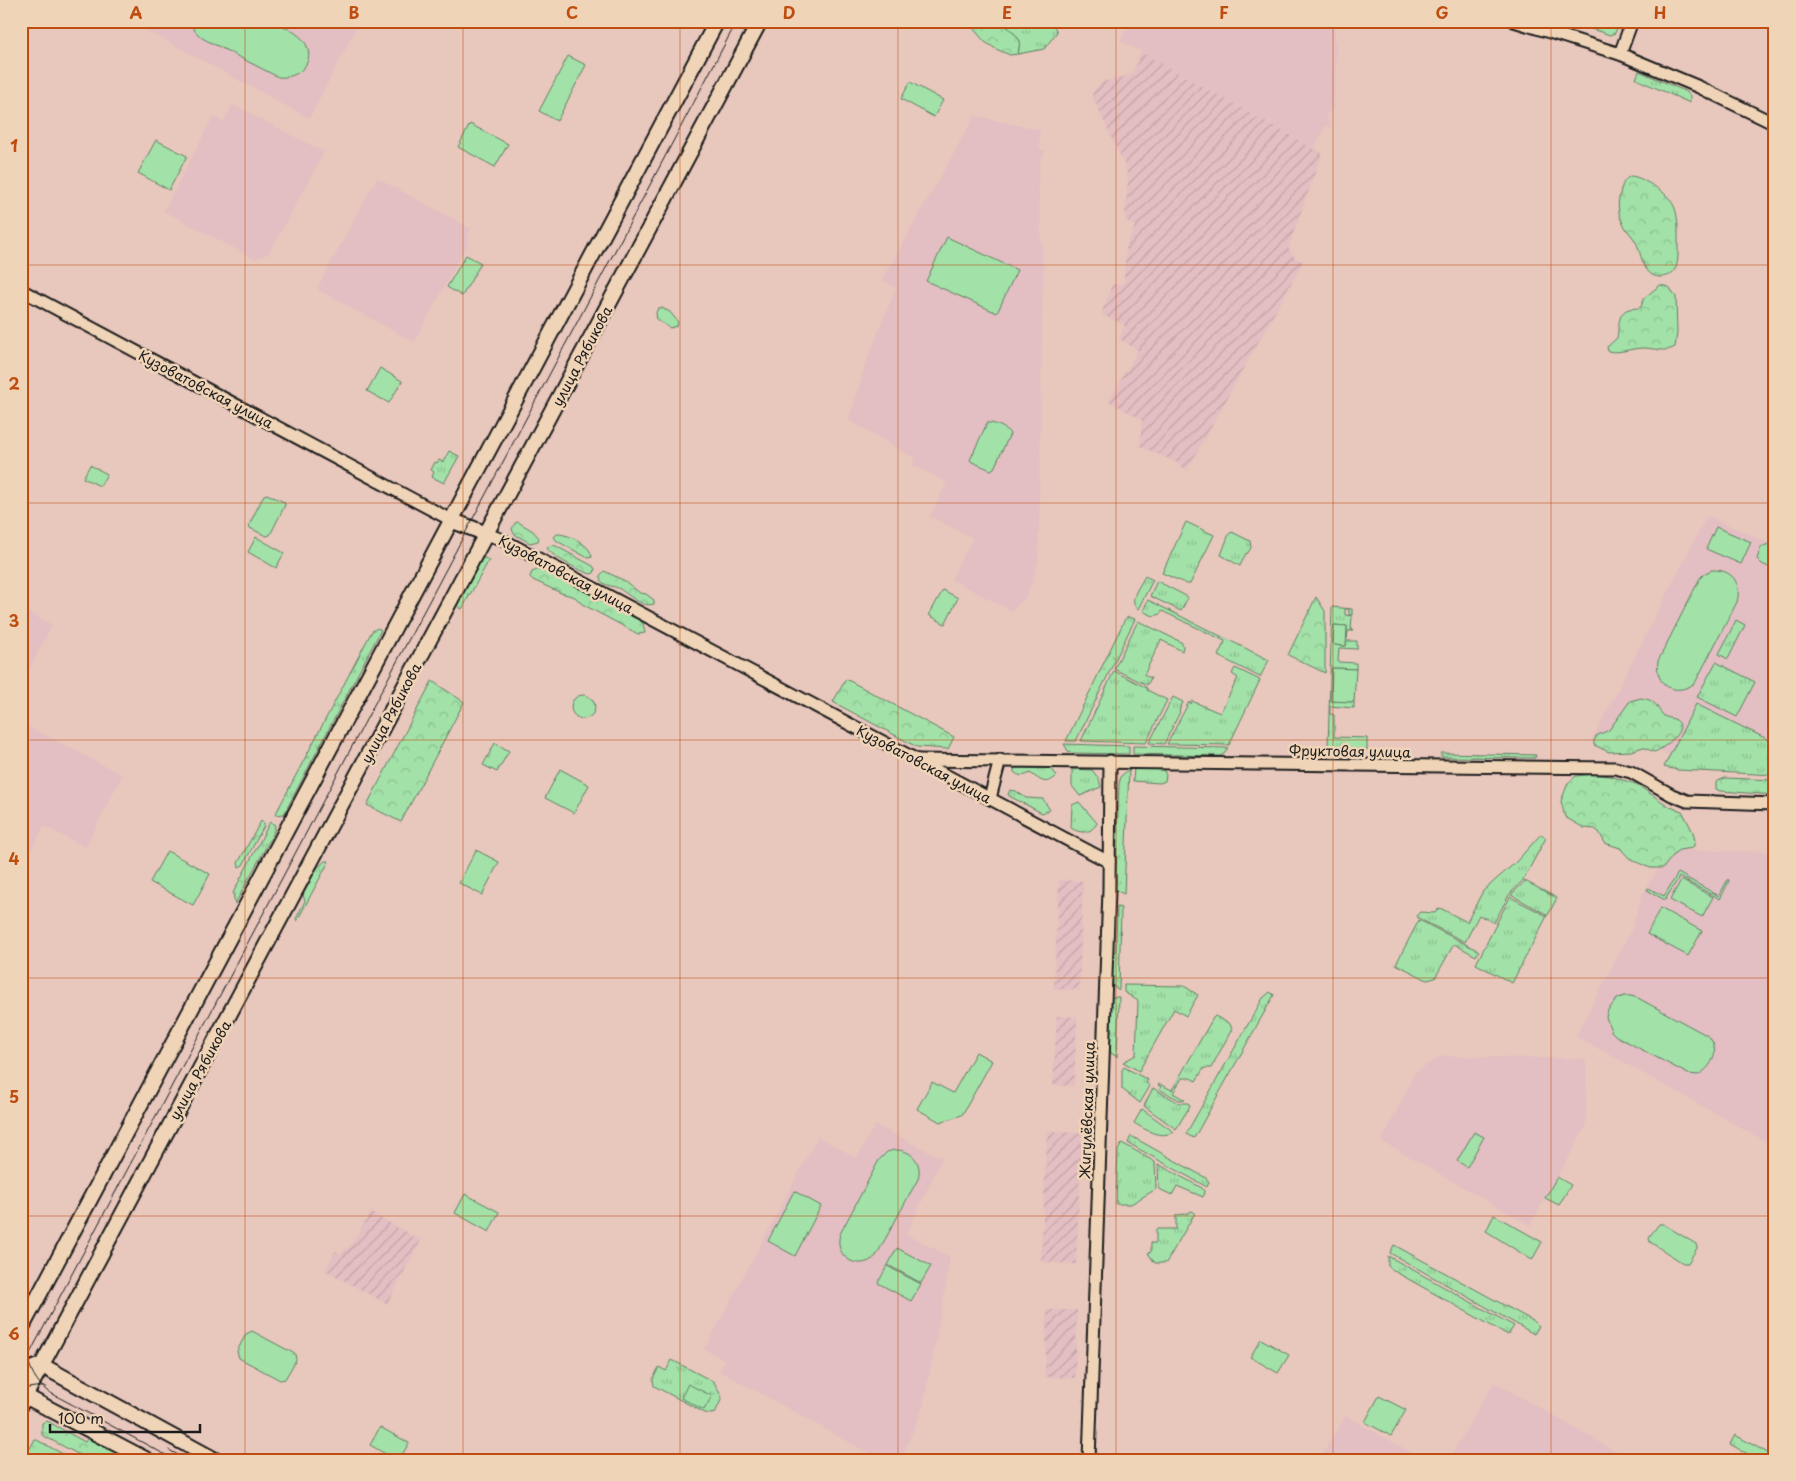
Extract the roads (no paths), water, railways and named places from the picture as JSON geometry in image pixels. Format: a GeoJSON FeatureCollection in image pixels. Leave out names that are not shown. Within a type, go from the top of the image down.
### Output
{"type":"FeatureCollection","features":[{"type":"Feature","properties":{"kind":"main road"},"geometry":{"type":"LineString","coordinates":[[21,1329],[453,521],[717,21]]}},
{"type":"Feature","properties":{"kind":"main road","name":"улица Рябикова"},"geometry":{"type":"LineString","coordinates":[[23,1398],[760,21]]}},
{"type":"Feature","properties":{"kind":"main road","name":"Кузоватовская улица"},"geometry":{"type":"LineString","coordinates":[[453,521],[487,534]]}},
{"type":"Feature","properties":{"kind":"main road"},"geometry":{"type":"LineString","coordinates":[[21,1372],[41,1365],[215,1460]]}},
{"type":"Feature","properties":{"kind":"main road"},"geometry":{"type":"LineString","coordinates":[[23,1398],[147,1460]]}},
{"type":"Feature","properties":{"kind":"street"},"geometry":{"type":"LineString","coordinates":[[1514,21],[1620,54],[1699,87],[1775,124]]}},
{"type":"Feature","properties":{"kind":"street"},"geometry":{"type":"LineString","coordinates":[[1620,54],[1632,21]]}},
{"type":"Feature","properties":{"kind":"street","name":"Кузоватовская улица"},"geometry":{"type":"LineString","coordinates":[[21,290],[453,521]]}},
{"type":"Feature","properties":{"kind":"street","name":"Кузоватовская улица"},"geometry":{"type":"LineString","coordinates":[[487,534],[505,541],[1109,862]]}},
{"type":"Feature","properties":{"kind":"street","name":"Фруктовая улица"},"geometry":{"type":"LineString","coordinates":[[918,760],[1615,768],[1631,772],[1672,795],[1687,800],[1775,804]]}},
{"type":"Feature","properties":{"kind":"street"},"geometry":{"type":"LineString","coordinates":[[990,798],[1000,760]]}},
{"type":"Feature","properties":{"kind":"street","name":"Жигулёвская улица"},"geometry":{"type":"LineString","coordinates":[[1089,1460],[1101,1151],[1110,761]]}},
{"type":"Feature","properties":{"kind":"tram line"},"geometry":{"type":"LineString","coordinates":[[21,1370],[737,21]]}},
{"type":"Feature","properties":{"kind":"tram line"},"geometry":{"type":"LineString","coordinates":[[28,1355],[34,1375],[47,1391],[175,1460]]}},
{"type":"Feature","properties":{"kind":"tram line"},"geometry":{"type":"LineString","coordinates":[[21,1389],[46,1387]]}},
{"type":"Feature","properties":{"kind":"tram line"},"geometry":{"type":"LineString","coordinates":[[169,1450],[187,1460]]}}]}
